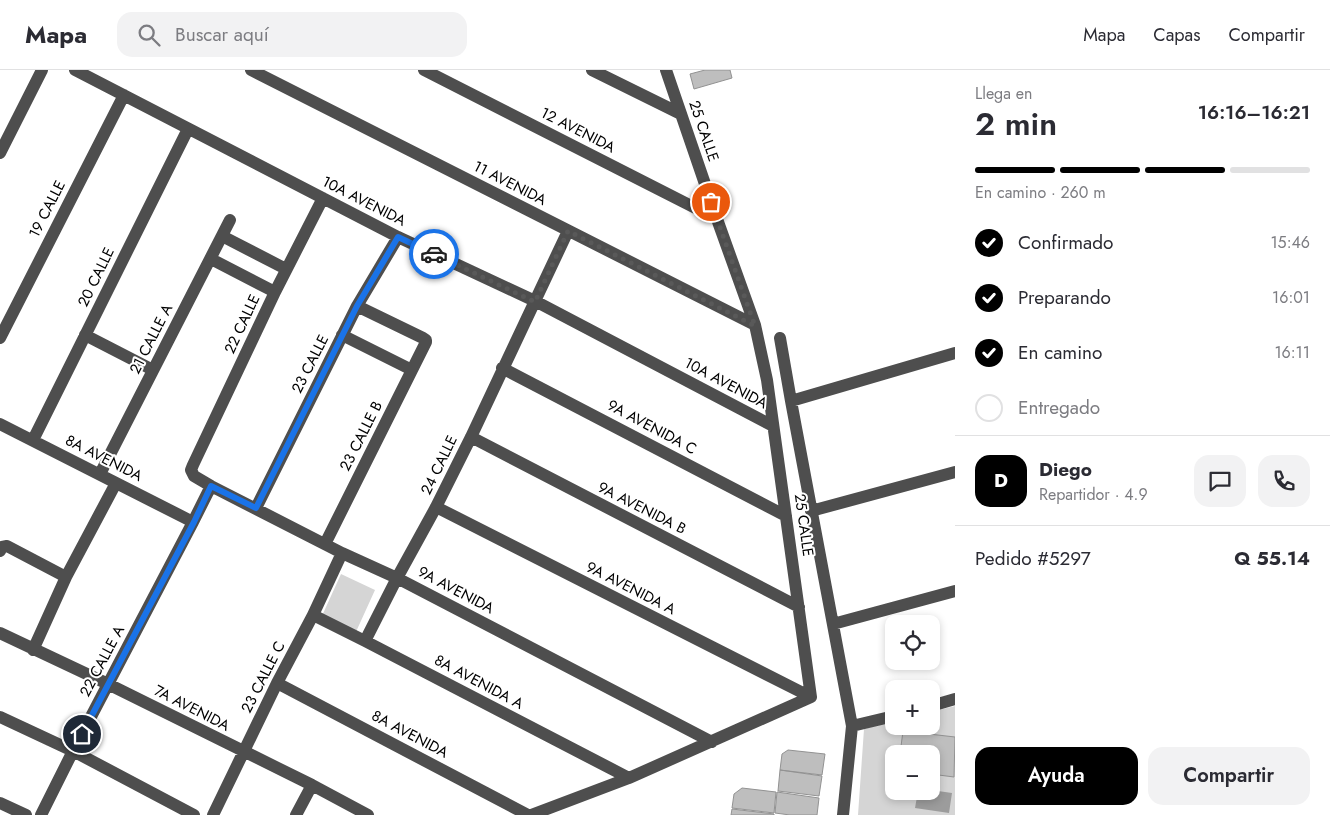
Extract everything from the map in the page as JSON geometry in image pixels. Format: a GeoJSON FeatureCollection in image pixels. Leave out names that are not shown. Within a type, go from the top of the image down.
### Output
{"type":"FeatureCollection","features":[{"type":"Feature","properties":{"kind":"street"},"geometry":{"type":"LineString","coordinates":[[0,153],[42,70]]}},
{"type":"Feature","properties":{"kind":"street","name":"10A AVENIDA"},"geometry":{"type":"LineString","coordinates":[[75,70],[398,237],[535,302],[773,426]]}},
{"type":"Feature","properties":{"kind":"street","name":"11 AVENIDA"},"geometry":{"type":"LineString","coordinates":[[250,70],[755,326]]}},
{"type":"Feature","properties":{"kind":"street","name":"12 AVENIDA"},"geometry":{"type":"LineString","coordinates":[[424,70],[717,219]]}},
{"type":"Feature","properties":{"kind":"street"},"geometry":{"type":"LineString","coordinates":[[592,70],[682,114]]}},
{"type":"Feature","properties":{"kind":"street","name":"25 CALLE"},"geometry":{"type":"LineString","coordinates":[[666,70],[755,326],[767,380],[811,697]]}},
{"type":"Feature","properties":{"kind":"street","name":"19 CALLE"},"geometry":{"type":"LineString","coordinates":[[0,338],[124,95]]}},
{"type":"Feature","properties":{"kind":"street","name":"20 CALLE"},"geometry":{"type":"LineString","coordinates":[[33,440],[188,129]]}},
{"type":"Feature","properties":{"kind":"street","name":"22 CALLE"},"geometry":{"type":"LineString","coordinates":[[193,465],[286,269],[323,198]]}},
{"type":"Feature","properties":{"kind":"street","name":"21 CALLE A"},"geometry":{"type":"LineString","coordinates":[[100,474],[230,220]]}},
{"type":"Feature","properties":{"kind":"street","name":"24 CALLE"},"geometry":{"type":"LineString","coordinates":[[365,641],[471,437],[568,231]]}},
{"type":"Feature","properties":{"kind":"street"},"geometry":{"type":"LineString","coordinates":[[222,236],[286,269]]}},
{"type":"Feature","properties":{"kind":"street","name":"23 CALLE"},"geometry":{"type":"LineString","coordinates":[[256,508],[357,306],[398,237]]}},
{"type":"Feature","properties":{"kind":"street"},"geometry":{"type":"LineString","coordinates":[[211,259],[275,292]]}},
{"type":"Feature","properties":{"kind":"street","name":"23 CALLE B"},"geometry":{"type":"LineString","coordinates":[[325,544],[426,342],[424,338],[357,306]]}},
{"type":"Feature","properties":{"kind":"street"},"geometry":{"type":"LineString","coordinates":[[342,335],[412,370]]}},
{"type":"Feature","properties":{"kind":"street"},"geometry":{"type":"LineString","coordinates":[[85,336],[153,370]]}},
{"type":"Feature","properties":{"kind":"street"},"geometry":{"type":"LineString","coordinates":[[780,338],[852,726],[843,815]]}},
{"type":"Feature","properties":{"kind":"street"},"geometry":{"type":"LineString","coordinates":[[791,401],[955,353]]}},
{"type":"Feature","properties":{"kind":"street","name":"9A AVENIDA C"},"geometry":{"type":"LineString","coordinates":[[502,368],[786,516]]}},
{"type":"Feature","properties":{"kind":"street","name":"8A AVENIDA"},"geometry":{"type":"LineString","coordinates":[[0,424],[194,522]]}},
{"type":"Feature","properties":{"kind":"street","name":"9A AVENIDA B"},"geometry":{"type":"LineString","coordinates":[[471,437],[799,607]]}},
{"type":"Feature","properties":{"kind":"street","name":"9A AVENIDA"},"geometry":{"type":"LineString","coordinates":[[193,465],[191,470],[194,476],[211,486],[342,553],[397,578],[712,742]]}},
{"type":"Feature","properties":{"kind":"street"},"geometry":{"type":"LineString","coordinates":[[811,511],[955,472]]}},
{"type":"Feature","properties":{"kind":"street"},"geometry":{"type":"LineString","coordinates":[[33,650],[66,577],[116,483]]}},
{"type":"Feature","properties":{"kind":"street","name":"22 CALLE A"},"geometry":{"type":"LineString","coordinates":[[41,815],[211,486]]}},
{"type":"Feature","properties":{"kind":"street","name":"9A AVENIDA A"},"geometry":{"type":"LineString","coordinates":[[436,507],[811,697]]}},
{"type":"Feature","properties":{"kind":"street"},"geometry":{"type":"LineString","coordinates":[[0,551],[2,547],[7,546],[66,577]]}},
{"type":"Feature","properties":{"kind":"street","name":"23 CALLE C"},"geometry":{"type":"LineString","coordinates":[[213,815],[342,553]]}},
{"type":"Feature","properties":{"kind":"street"},"geometry":{"type":"LineString","coordinates":[[833,624],[955,591]]}},
{"type":"Feature","properties":{"kind":"street","name":"8A AVENIDA A"},"geometry":{"type":"LineString","coordinates":[[313,615],[629,778]]}},
{"type":"Feature","properties":{"kind":"street","name":"7A AVENIDA"},"geometry":{"type":"LineString","coordinates":[[0,634],[108,684],[368,815]]}},
{"type":"Feature","properties":{"kind":"street","name":"8A AVENIDA"},"geometry":{"type":"LineString","coordinates":[[277,683],[530,815]]}},
{"type":"Feature","properties":{"kind":"street"},"geometry":{"type":"LineString","coordinates":[[530,815],[629,778],[811,697]]}},
{"type":"Feature","properties":{"kind":"street"},"geometry":{"type":"LineString","coordinates":[[940,704],[955,700]]}},
{"type":"Feature","properties":{"kind":"street"},"geometry":{"type":"LineString","coordinates":[[0,717],[73,751],[194,815]]}},
{"type":"Feature","properties":{"kind":"street"},"geometry":{"type":"LineString","coordinates":[[852,726],[885,718]]}},
{"type":"Feature","properties":{"kind":"street"},"geometry":{"type":"LineString","coordinates":[[296,815],[312,786]]}},
{"type":"Feature","properties":{"kind":"street"},"geometry":{"type":"LineString","coordinates":[[0,803],[26,815]]}},
{"type":"Feature","properties":{"kind":"shaded area"},"geometry":{"type":"Polygon","coordinates":[[[341,574],[375,590],[355,634],[321,618],[341,574]]]}},
{"type":"Feature","properties":{"kind":"shaded area"},"geometry":{"type":"Polygon","coordinates":[[[955,706],[955,815],[858,815],[864,729],[885,723],[885,735],[940,735],[940,710],[955,706]]]}},
{"type":"Feature","properties":{"kind":"shaded area"},"geometry":{"type":"Polygon","coordinates":[[[940,791],[952,793],[949,813],[915,808],[916,800],[940,800],[940,791]]]}},
{"type":"Feature","properties":{"kind":"building"},"geometry":{"type":"Polygon","coordinates":[[[705,70],[730,70],[732,78],[694,89],[690,74],[705,70]]]}},
{"type":"Feature","properties":{"kind":"building"},"geometry":{"type":"Polygon","coordinates":[[[902,735],[955,737],[954,777],[940,775],[940,745],[901,745],[902,735]]]}},
{"type":"Feature","properties":{"kind":"building"},"geometry":{"type":"Polygon","coordinates":[[[788,750],[825,754],[822,775],[780,770],[782,754],[788,750]]]}},
{"type":"Feature","properties":{"kind":"building"},"geometry":{"type":"Polygon","coordinates":[[[780,770],[822,776],[819,796],[778,791],[780,770]]]}},
{"type":"Feature","properties":{"kind":"building"},"geometry":{"type":"Polygon","coordinates":[[[742,788],[776,792],[774,813],[732,808],[734,794],[742,788]]]}},
{"type":"Feature","properties":{"kind":"building"},"geometry":{"type":"Polygon","coordinates":[[[777,792],[819,798],[817,815],[775,813],[777,792]]]}},
{"type":"Feature","properties":{"kind":"building"},"geometry":{"type":"Polygon","coordinates":[[[732,809],[774,814],[774,815],[731,815],[732,809]]]}},
{"type":"Feature","properties":{"kind":"way so far"},"geometry":{"type":"LineString","coordinates":[[434,254],[535,302],[568,231],[755,326],[711,202]]}},
{"type":"Feature","properties":{"kind":"route"},"geometry":{"type":"LineString","coordinates":[[82,734],[194,522],[211,486],[256,508],[357,306],[398,237],[434,254]]}}]}
